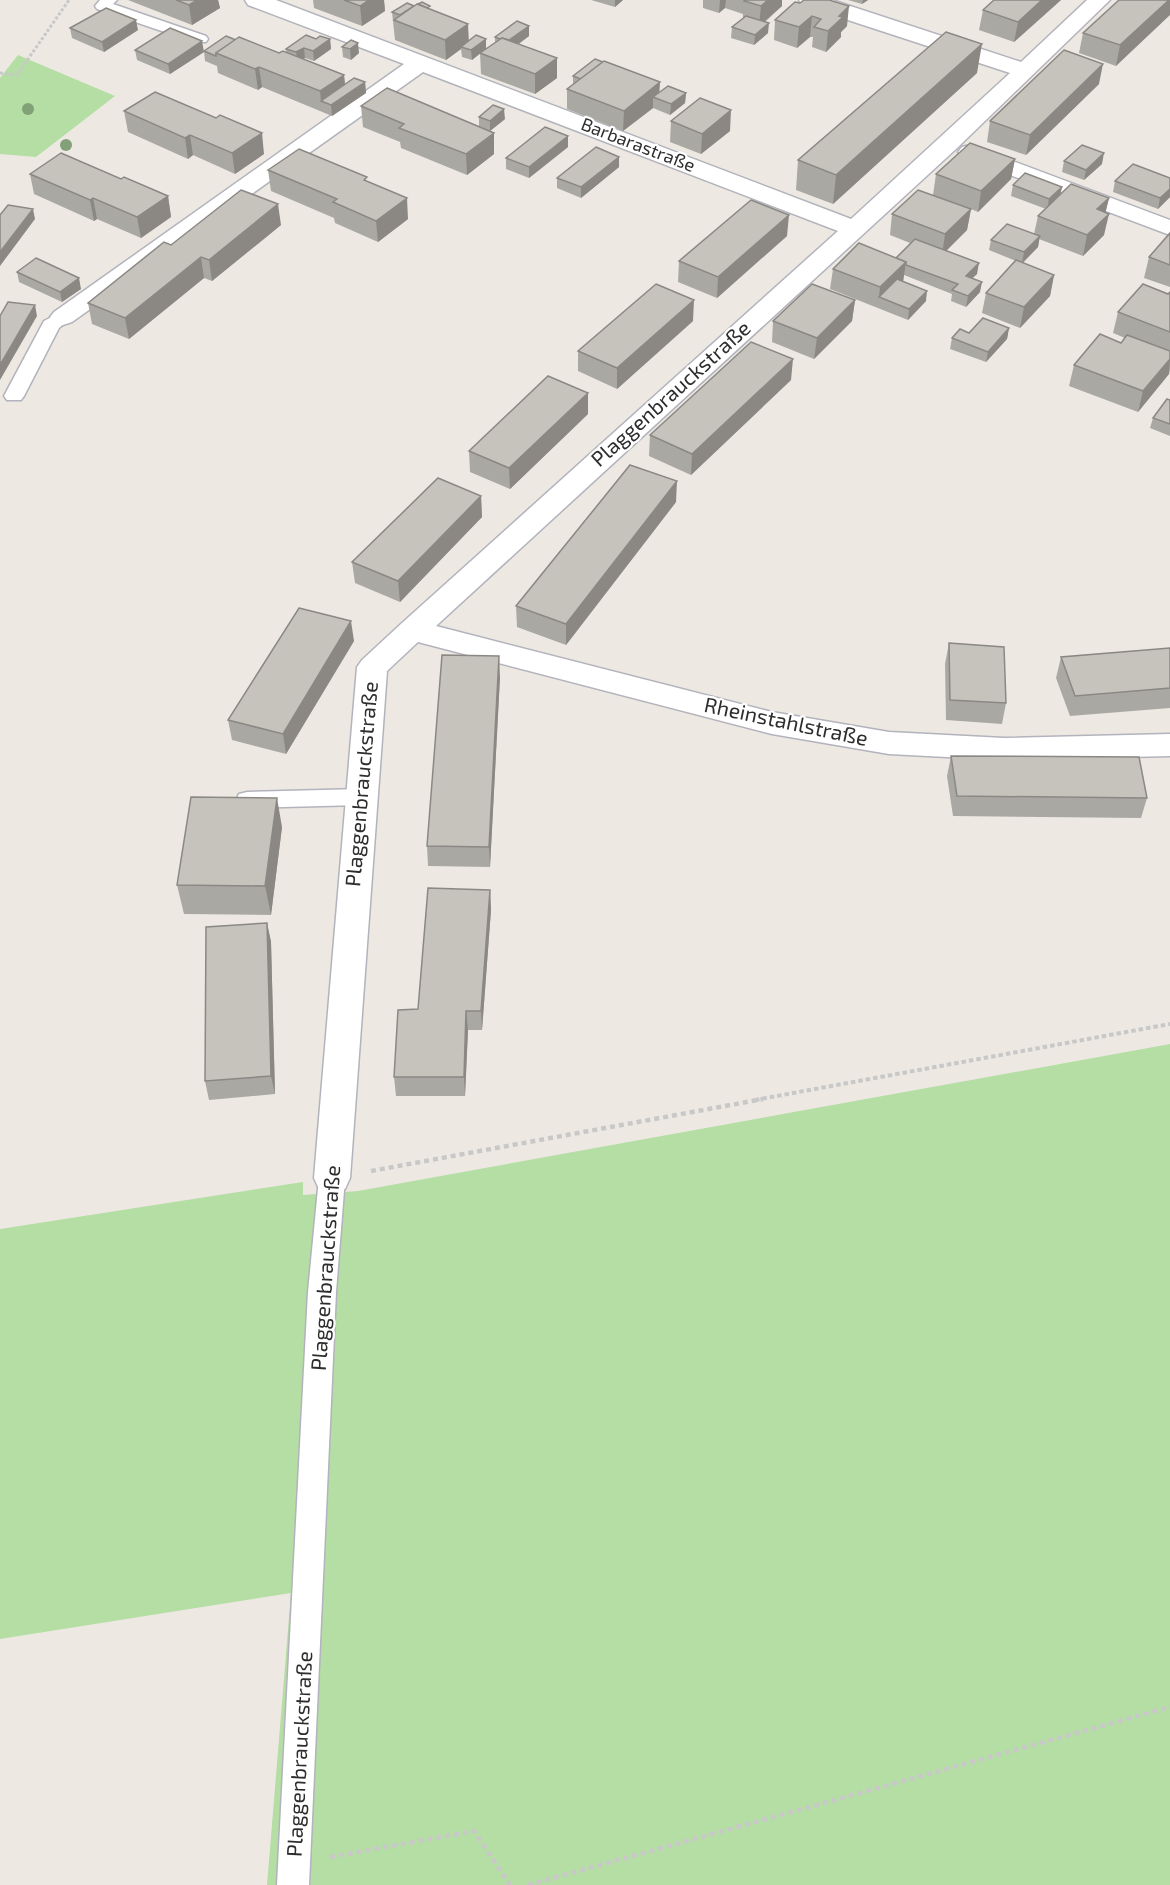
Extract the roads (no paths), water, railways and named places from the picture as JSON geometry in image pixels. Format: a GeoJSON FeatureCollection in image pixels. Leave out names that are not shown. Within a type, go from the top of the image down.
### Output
{"type":"FeatureCollection","features":[{"type":"Feature","properties":{"kind":"street","name":"Barbarastraße"},"geometry":{"type":"LineString","coordinates":[[256,0],[853,228]]}},
{"type":"Feature","properties":{"kind":"street"},"geometry":{"type":"LineString","coordinates":[[810,0],[1026,71]]}},
{"type":"Feature","properties":{"kind":"street","name":"Plaggenbrauckstraße"},"geometry":{"type":"LineString","coordinates":[[332,1178],[372,667],[948,144],[1099,0]]}},
{"type":"Feature","properties":{"kind":"street"},"geometry":{"type":"LineString","coordinates":[[63,316],[422,62]]}},
{"type":"Feature","properties":{"kind":"street"},"geometry":{"type":"LineString","coordinates":[[948,144],[1170,228]]}},
{"type":"Feature","properties":{"kind":"street","name":"Rheinstahlstraße"},"geometry":{"type":"LineString","coordinates":[[412,630],[772,723],[889,743],[1004,749],[1170,745]]}},
{"type":"Feature","properties":{"kind":"lane"},"geometry":{"type":"LineString","coordinates":[[109,0],[103,6],[200,39]]}},
{"type":"Feature","properties":{"kind":"lane"},"geometry":{"type":"LineString","coordinates":[[14,396],[51,325],[63,316]]}},
{"type":"Feature","properties":{"kind":"lane"},"geometry":{"type":"LineString","coordinates":[[240,800],[361,797]]}},
{"type":"Feature","properties":{"kind":"lane","name":"Plaggenbrauckstraße"},"geometry":{"type":"LineString","coordinates":[[293,1875],[322,1292],[332,1178]]}}]}
